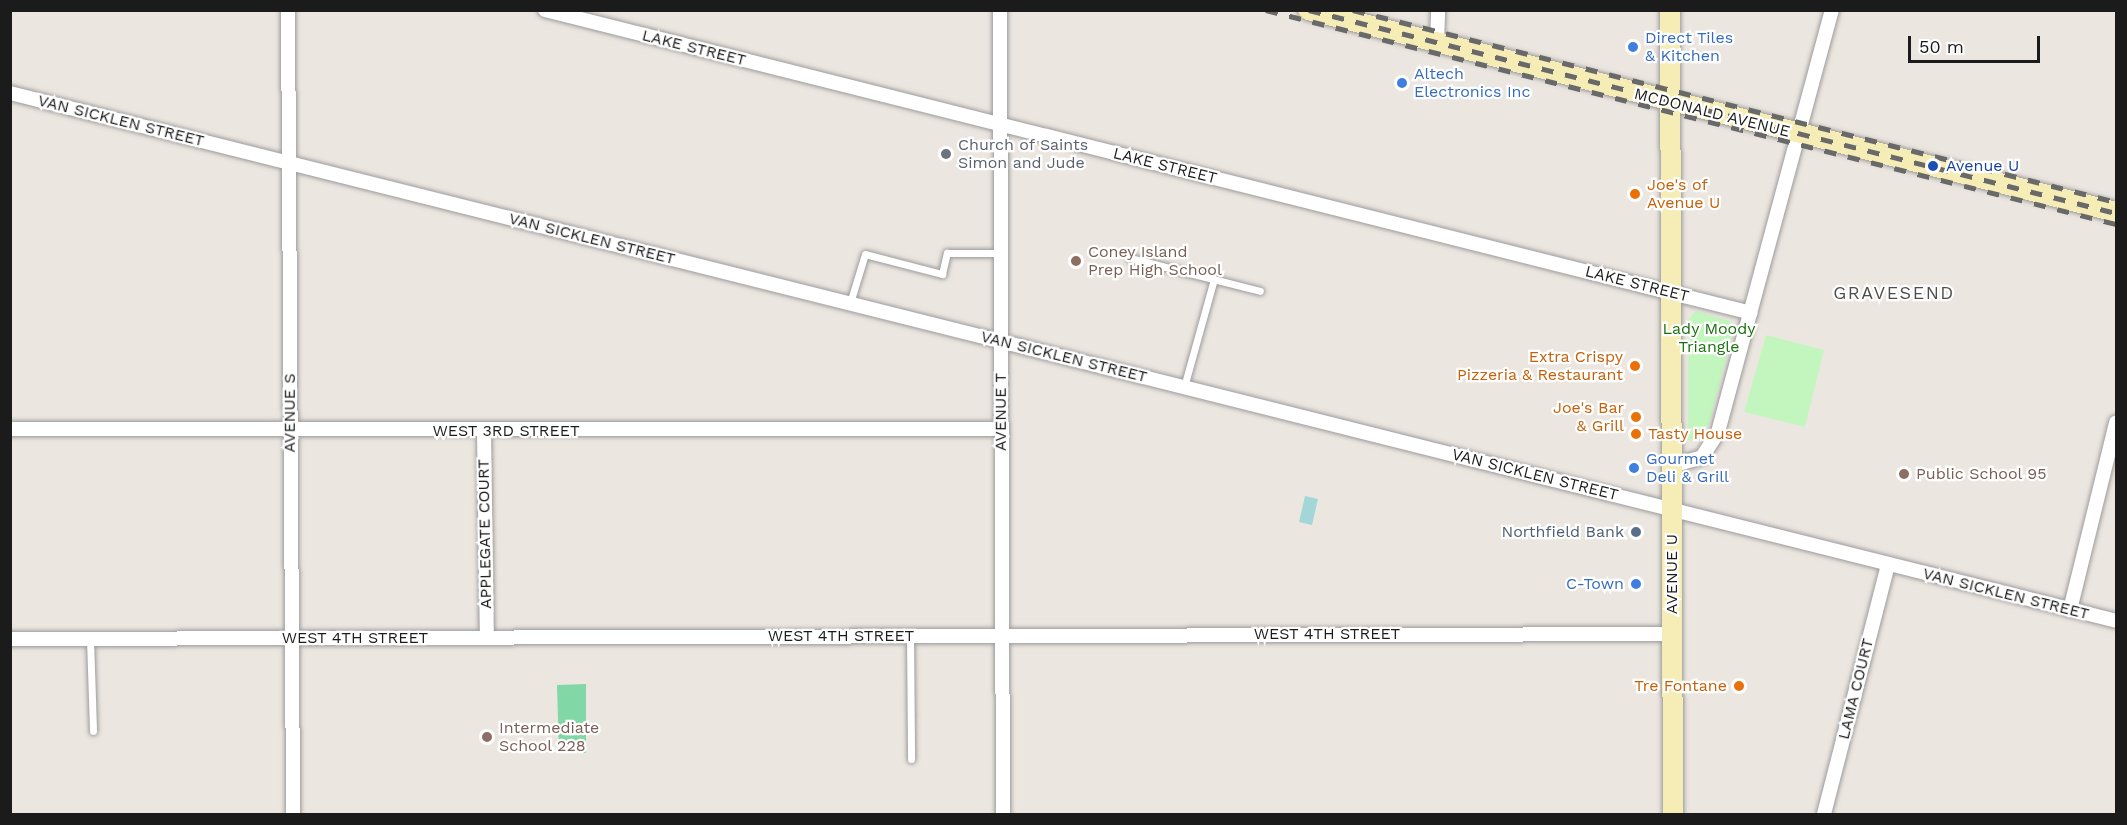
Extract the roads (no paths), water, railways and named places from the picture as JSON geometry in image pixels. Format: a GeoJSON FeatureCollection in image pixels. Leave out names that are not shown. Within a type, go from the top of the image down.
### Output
{"type":"FeatureCollection","features":[{"type":"Feature","properties":{"kind":"main road","name":"MCDONALD AVENUE"},"geometry":{"type":"LineString","coordinates":[[1308,10],[1799,135],[2116,212]]}},
{"type":"Feature","properties":{"kind":"main road","name":"AVENUE U"},"geometry":{"type":"LineString","coordinates":[[1670,10],[1673,814]]}},
{"type":"Feature","properties":{"kind":"street","name":"AVENUE S"},"geometry":{"type":"LineString","coordinates":[[288,10],[293,814]]}},
{"type":"Feature","properties":{"kind":"street","name":"LAKE STREET"},"geometry":{"type":"LineString","coordinates":[[545,10],[1750,313]]}},
{"type":"Feature","properties":{"kind":"street","name":"AVENUE T"},"geometry":{"type":"LineString","coordinates":[[1000,10],[1003,814]]}},
{"type":"Feature","properties":{"kind":"street"},"geometry":{"type":"LineString","coordinates":[[1437,43],[1438,10]]}},
{"type":"Feature","properties":{"kind":"street"},"geometry":{"type":"LineString","coordinates":[[1671,466],[1702,457],[1718,432],[1832,10]]}},
{"type":"Feature","properties":{"kind":"street","name":"VAN SICKLEN STREET"},"geometry":{"type":"LineString","coordinates":[[10,93],[2116,621]]}},
{"type":"Feature","properties":{"kind":"street"},"geometry":{"type":"LineString","coordinates":[[2070,610],[2116,423]]}},
{"type":"Feature","properties":{"kind":"street","name":"WEST 3RD STREET"},"geometry":{"type":"LineString","coordinates":[[10,429],[290,431],[1002,429]]}},
{"type":"Feature","properties":{"kind":"street","name":"APPLEGATE COURT"},"geometry":{"type":"LineString","coordinates":[[484,431],[487,637]]}},
{"type":"Feature","properties":{"kind":"street","name":"LAMA COURT"},"geometry":{"type":"LineString","coordinates":[[1824,814],[1888,564]]}},
{"type":"Feature","properties":{"kind":"street","name":"WEST 4TH STREET"},"geometry":{"type":"LineString","coordinates":[[10,639],[1672,634]]}},
{"type":"Feature","properties":{"kind":"lane"},"geometry":{"type":"LineString","coordinates":[[850,303],[865,254],[942,274],[947,253],[1001,253]]}},
{"type":"Feature","properties":{"kind":"lane"},"geometry":{"type":"LineString","coordinates":[[1130,258],[1260,291]]}},
{"type":"Feature","properties":{"kind":"lane"},"geometry":{"type":"LineString","coordinates":[[1184,387],[1214,279]]}},
{"type":"Feature","properties":{"kind":"lane"},"geometry":{"type":"LineString","coordinates":[[910,635],[911,759]]}},
{"type":"Feature","properties":{"kind":"lane"},"geometry":{"type":"LineString","coordinates":[[90,639],[93,731]]}},
{"type":"Feature","properties":{"kind":"water"},"geometry":{"type":"Polygon","coordinates":[[[1305,496],[1318,499],[1312,525],[1299,522],[1305,496]]]}},
{"type":"Feature","properties":{"kind":"railway"},"geometry":{"type":"LineString","coordinates":[[1266,10],[2116,224]]}},
{"type":"Feature","properties":{"kind":"railway"},"geometry":{"type":"LineString","coordinates":[[1309,10],[2116,213]]}},
{"type":"Feature","properties":{"kind":"railway"},"geometry":{"type":"LineString","coordinates":[[1353,10],[2116,202]]}},
{"type":"Feature","properties":{"kind":"place","name":"Direct Tiles & Kitchen"},"geometry":{"type":"Point","coordinates":[1633,47]}},
{"type":"Feature","properties":{"kind":"place","name":"Altech Electronics Inc"},"geometry":{"type":"Point","coordinates":[1402,83]}},
{"type":"Feature","properties":{"kind":"place","name":"Church of Saints Simon and Jude"},"geometry":{"type":"Point","coordinates":[946,154]}},
{"type":"Feature","properties":{"kind":"place","name":"Avenue U"},"geometry":{"type":"Point","coordinates":[1933,166]}},
{"type":"Feature","properties":{"kind":"place","name":"Joe's of Avenue U"},"geometry":{"type":"Point","coordinates":[1635,194]}},
{"type":"Feature","properties":{"kind":"place","name":"Coney Island Prep High School"},"geometry":{"type":"Point","coordinates":[1076,261]}},
{"type":"Feature","properties":{"kind":"place","name":"Extra Crispy Pizzeria & Restaurant"},"geometry":{"type":"Point","coordinates":[1635,366]}},
{"type":"Feature","properties":{"kind":"place","name":"Joe's Bar & Grill"},"geometry":{"type":"Point","coordinates":[1636,417]}},
{"type":"Feature","properties":{"kind":"place","name":"Tasty House"},"geometry":{"type":"Point","coordinates":[1636,434]}},
{"type":"Feature","properties":{"kind":"place","name":"Gourmet Deli & Grill"},"geometry":{"type":"Point","coordinates":[1634,468]}},
{"type":"Feature","properties":{"kind":"place","name":"Public School 95"},"geometry":{"type":"Point","coordinates":[1904,474]}},
{"type":"Feature","properties":{"kind":"place","name":"Northfield Bank"},"geometry":{"type":"Point","coordinates":[1636,532]}},
{"type":"Feature","properties":{"kind":"place","name":"C-Town"},"geometry":{"type":"Point","coordinates":[1636,584]}},
{"type":"Feature","properties":{"kind":"place","name":"Tre Fontane"},"geometry":{"type":"Point","coordinates":[1739,686]}},
{"type":"Feature","properties":{"kind":"place","name":"Intermediate School 228"},"geometry":{"type":"Point","coordinates":[487,737]}},
{"type":"Feature","properties":{"kind":"district","name":"GRAVESEND"},"geometry":{"type":"Point","coordinates":[1894,293]}},
{"type":"Feature","properties":{"kind":"park label","name":"Lady Moody Triangle"},"geometry":{"type":"Point","coordinates":[1709,338]}}]}
